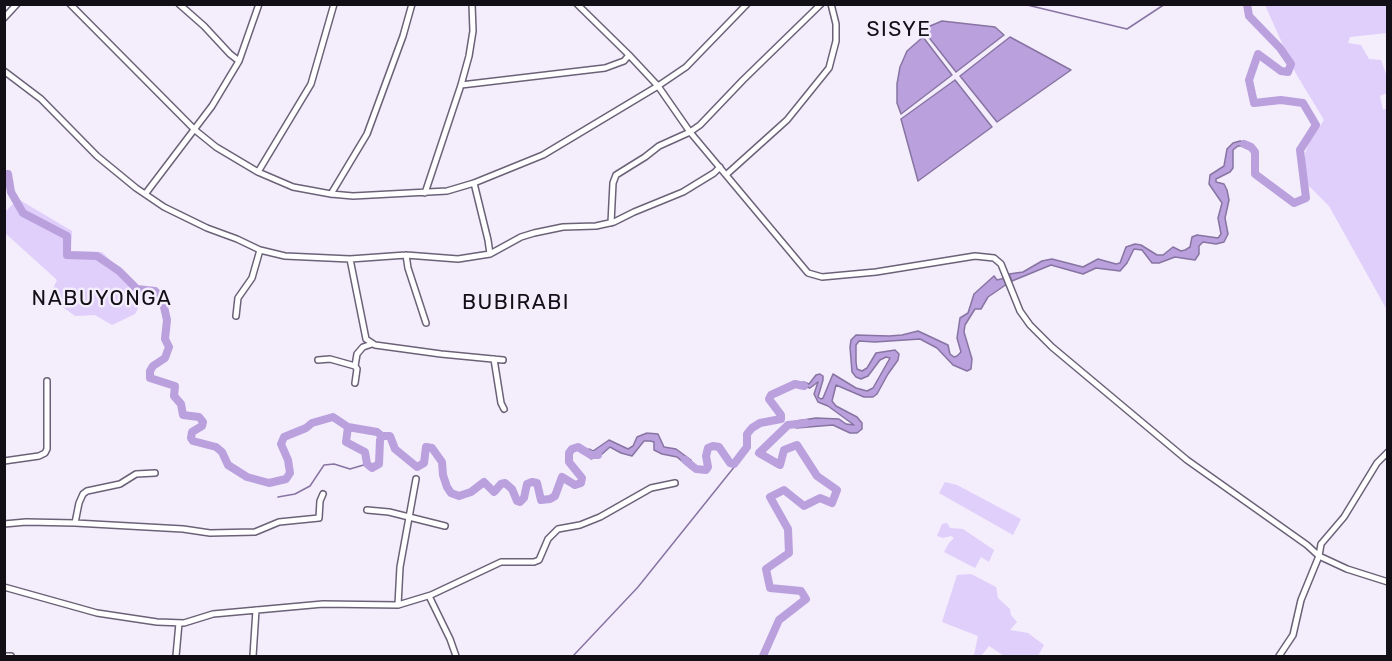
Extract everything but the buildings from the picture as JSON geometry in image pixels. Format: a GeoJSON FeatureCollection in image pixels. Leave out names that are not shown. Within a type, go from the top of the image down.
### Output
{"type":"FeatureCollection","features":[{"type":"Feature","properties":{"kind":"street"},"geometry":{"type":"LineString","coordinates":[[4,18],[17,4]]}},
{"type":"Feature","properties":{"kind":"street"},"geometry":{"type":"LineString","coordinates":[[70,4],[195,130],[216,147],[258,172],[293,187],[331,194],[364,196],[447,191],[474,183],[543,155],[686,67],[747,4]]}},
{"type":"Feature","properties":{"kind":"street"},"geometry":{"type":"LineString","coordinates":[[178,4],[239,60]]}},
{"type":"Feature","properties":{"kind":"street"},"geometry":{"type":"LineString","coordinates":[[146,193],[212,106],[239,60],[259,4]]}},
{"type":"Feature","properties":{"kind":"street"},"geometry":{"type":"LineString","coordinates":[[258,172],[311,84],[334,4]]}},
{"type":"Feature","properties":{"kind":"street"},"geometry":{"type":"LineString","coordinates":[[331,194],[367,134],[403,36],[412,4]]}},
{"type":"Feature","properties":{"kind":"street"},"geometry":{"type":"LineString","coordinates":[[425,193],[472,45],[472,4]]}},
{"type":"Feature","properties":{"kind":"street"},"geometry":{"type":"LineString","coordinates":[[577,4],[658,86],[690,132],[808,273],[822,277],[876,272],[975,256],[994,258],[1001,264],[1015,301],[1026,321],[1052,347],[1187,460],[1307,545],[1319,556],[1347,569],[1388,582]]}},
{"type":"Feature","properties":{"kind":"street"},"geometry":{"type":"LineString","coordinates":[[611,223],[613,183],[616,175],[659,146],[700,125],[821,4]]}},
{"type":"Feature","properties":{"kind":"street"},"geometry":{"type":"LineString","coordinates":[[727,174],[787,120],[829,68],[836,41],[836,24],[831,4]]}},
{"type":"Feature","properties":{"kind":"street"},"geometry":{"type":"LineString","coordinates":[[461,85],[605,68],[624,61],[629,55]]}},
{"type":"Feature","properties":{"kind":"street"},"geometry":{"type":"LineString","coordinates":[[4,71],[41,99],[120,177],[164,207],[260,250],[285,256],[350,259],[406,255],[458,259],[490,254],[521,237],[534,233],[563,227],[611,223],[683,192],[720,167]]}},
{"type":"Feature","properties":{"kind":"street"},"geometry":{"type":"LineString","coordinates":[[474,183],[489,240],[490,254]]}},
{"type":"Feature","properties":{"kind":"street"},"geometry":{"type":"LineString","coordinates":[[236,316],[238,298],[252,278],[260,250]]}},
{"type":"Feature","properties":{"kind":"street"},"geometry":{"type":"LineString","coordinates":[[406,255],[426,323]]}},
{"type":"Feature","properties":{"kind":"street"},"geometry":{"type":"LineString","coordinates":[[350,259],[366,339],[375,345]]}},
{"type":"Feature","properties":{"kind":"street"},"geometry":{"type":"LineString","coordinates":[[355,383],[357,354],[368,344],[504,360]]}},
{"type":"Feature","properties":{"kind":"street"},"geometry":{"type":"LineString","coordinates":[[318,360],[330,359],[355,366]]}},
{"type":"Feature","properties":{"kind":"street"},"geometry":{"type":"LineString","coordinates":[[494,359],[504,409]]}},
{"type":"Feature","properties":{"kind":"street"},"geometry":{"type":"LineString","coordinates":[[4,460],[39,456],[45,453],[47,449],[47,381]]}},
{"type":"Feature","properties":{"kind":"street"},"geometry":{"type":"LineString","coordinates":[[1280,657],[1293,635],[1301,600],[1322,544],[1344,517],[1377,463],[1388,452]]}},
{"type":"Feature","properties":{"kind":"street"},"geometry":{"type":"LineString","coordinates":[[75,523],[83,494],[87,491],[120,484],[136,474],[154,473]]}},
{"type":"Feature","properties":{"kind":"street"},"geometry":{"type":"LineString","coordinates":[[398,605],[400,567],[416,479]]}},
{"type":"Feature","properties":{"kind":"street"},"geometry":{"type":"LineString","coordinates":[[4,587],[97,614],[157,622],[179,623],[213,614],[323,604],[398,605],[429,596],[501,562],[539,560],[548,539],[558,529],[580,525],[600,517],[651,488],[675,483]]}},
{"type":"Feature","properties":{"kind":"street"},"geometry":{"type":"LineString","coordinates":[[4,524],[75,523],[183,529],[210,533],[255,532],[279,522],[319,518],[320,501],[323,494]]}},
{"type":"Feature","properties":{"kind":"street"},"geometry":{"type":"LineString","coordinates":[[367,510],[390,512],[445,526]]}},
{"type":"Feature","properties":{"kind":"street"},"geometry":{"type":"LineString","coordinates":[[429,596],[456,657]]}},
{"type":"Feature","properties":{"kind":"street"},"geometry":{"type":"LineString","coordinates":[[253,657],[256,610]]}},
{"type":"Feature","properties":{"kind":"street"},"geometry":{"type":"LineString","coordinates":[[176,657],[179,623]]}},
{"type":"Feature","properties":{"kind":"street"},"geometry":{"type":"LineString","coordinates":[[4,656],[11,657]]}},
{"type":"Feature","properties":{"kind":"shaded area"},"geometry":{"type":"Polygon","coordinates":[[[1265,5],[1387,5],[1387,33],[1350,37],[1348,43],[1361,45],[1369,59],[1381,60],[1387,77],[1387,93],[1380,96],[1383,110],[1388,108],[1387,310],[1329,206],[1305,182],[1305,153],[1310,140],[1324,120],[1295,72],[1265,5]]]}},
{"type":"Feature","properties":{"kind":"shaded area"},"geometry":{"type":"Polygon","coordinates":[[[942,21],[995,27],[1004,35],[956,72],[927,35],[930,26],[942,21]]]}},
{"type":"Feature","properties":{"kind":"shaded area"},"geometry":{"type":"Polygon","coordinates":[[[923,37],[952,75],[901,114],[897,103],[900,67],[907,51],[923,37]]]}},
{"type":"Feature","properties":{"kind":"shaded area"},"geometry":{"type":"Polygon","coordinates":[[[1010,37],[1071,70],[997,122],[960,76],[1010,37]]]}},
{"type":"Feature","properties":{"kind":"shaded area"},"geometry":{"type":"Polygon","coordinates":[[[955,80],[992,127],[918,181],[901,119],[955,80]]]}},
{"type":"Feature","properties":{"kind":"shaded area"},"geometry":{"type":"Polygon","coordinates":[[[1240,141],[1248,143],[1254,149],[1251,151],[1244,146],[1238,146],[1233,150],[1233,168],[1216,179],[1216,182],[1224,184],[1227,190],[1229,200],[1225,218],[1228,234],[1224,242],[1216,244],[1203,242],[1199,246],[1199,254],[1195,260],[1175,257],[1152,263],[1142,250],[1134,249],[1120,271],[1096,268],[1083,274],[1051,265],[1012,281],[1009,274],[1023,272],[1042,261],[1052,259],[1083,267],[1098,259],[1116,264],[1120,263],[1126,247],[1135,244],[1157,255],[1163,255],[1173,247],[1181,251],[1185,250],[1190,247],[1192,237],[1197,235],[1218,238],[1221,234],[1218,218],[1222,203],[1209,184],[1210,175],[1224,166],[1227,149],[1233,143],[1240,141]]]}},
{"type":"Feature","properties":{"kind":"shaded area"},"geometry":{"type":"Polygon","coordinates":[[[18,199],[72,231],[71,251],[102,252],[145,295],[135,314],[112,325],[95,315],[75,316],[49,297],[57,280],[5,233],[5,212],[18,199]]]}},
{"type":"Feature","properties":{"kind":"shaded area"},"geometry":{"type":"Polygon","coordinates":[[[994,276],[997,280],[1005,278],[1007,284],[988,297],[981,309],[975,309],[965,325],[964,332],[972,359],[971,369],[967,371],[953,365],[937,348],[920,339],[859,341],[856,345],[856,362],[857,369],[862,371],[867,368],[876,353],[895,350],[899,354],[898,360],[873,397],[864,397],[836,385],[832,401],[836,406],[857,417],[862,423],[862,429],[857,433],[850,433],[833,425],[796,428],[796,421],[816,418],[839,419],[846,424],[854,425],[828,406],[818,402],[814,394],[818,382],[810,388],[795,384],[804,382],[809,384],[816,375],[820,374],[823,380],[818,397],[821,399],[833,374],[856,388],[867,391],[873,388],[890,358],[880,360],[868,376],[861,379],[856,377],[852,372],[850,347],[851,340],[856,335],[889,336],[918,331],[948,345],[950,354],[957,356],[961,352],[957,338],[960,318],[968,313],[974,294],[994,276]]]}},
{"type":"Feature","properties":{"kind":"shaded area"},"geometry":{"type":"Polygon","coordinates":[[[647,433],[658,434],[664,447],[676,449],[691,460],[693,466],[690,468],[677,457],[654,450],[654,442],[650,441],[644,441],[632,456],[610,447],[601,455],[591,459],[589,455],[589,449],[593,451],[609,440],[628,449],[633,446],[637,437],[647,433]]]}},
{"type":"Feature","properties":{"kind":"shaded area"},"geometry":{"type":"Polygon","coordinates":[[[945,482],[957,485],[1021,519],[1013,535],[939,493],[945,482]]]}},
{"type":"Feature","properties":{"kind":"shaded area"},"geometry":{"type":"Polygon","coordinates":[[[947,523],[950,528],[963,529],[994,550],[989,562],[981,557],[975,568],[944,552],[954,538],[937,536],[942,524],[947,523]]]}},
{"type":"Feature","properties":{"kind":"shaded area"},"geometry":{"type":"Polygon","coordinates":[[[971,574],[996,587],[998,598],[1010,609],[1011,615],[1017,622],[1010,630],[1028,633],[1044,645],[1038,656],[1004,656],[989,646],[981,656],[974,655],[978,636],[942,622],[957,575],[971,574]]]}},
{"type":"Feature","properties":{"kind":"waterway"},"geometry":{"type":"LineString","coordinates":[[1023,4],[1127,29],[1165,4]]}},
{"type":"Feature","properties":{"kind":"waterway"},"geometry":{"type":"LineString","coordinates":[[1244,144],[1255,152],[1255,174],[1294,203],[1306,198],[1300,150],[1316,125],[1303,103],[1281,100],[1254,103],[1249,80],[1258,54],[1281,71],[1288,72],[1291,64],[1280,48],[1249,16],[1247,4]]}},
{"type":"Feature","properties":{"kind":"waterway"},"geometry":{"type":"LineString","coordinates":[[4,174],[8,174],[11,192],[23,213],[67,236],[67,255],[97,256],[119,271],[137,289],[155,291],[162,298],[167,320],[165,339],[169,347],[165,358],[153,366],[150,378],[175,386],[174,396],[181,404],[183,415],[199,417],[203,422],[202,426],[192,432],[193,441],[216,447],[222,452],[228,465],[247,477],[269,483],[286,479],[290,473],[288,460],[281,444],[284,437],[312,423],[333,417],[348,427],[346,442],[365,452],[367,464],[372,468],[379,464],[382,436],[390,436],[395,449],[417,467],[424,463],[426,447],[432,448],[442,462],[447,487],[451,493],[459,496],[471,492],[484,482],[494,492],[505,483],[520,502],[524,498],[527,484],[532,482],[537,483],[541,500],[550,499],[555,496],[562,477],[575,485],[581,483],[582,478],[569,462],[569,453],[572,449],[578,447],[591,455],[598,455]]}},
{"type":"Feature","properties":{"kind":"waterway"},"geometry":{"type":"LineString","coordinates":[[685,460],[696,469],[706,470],[708,448],[713,446],[719,447],[730,463],[734,464],[747,447],[747,434],[752,428],[760,423],[781,419],[781,415],[769,399],[771,395],[795,384],[804,386]]}},
{"type":"Feature","properties":{"kind":"waterway"},"geometry":{"type":"LineString","coordinates":[[763,656],[779,620],[806,599],[801,591],[770,588],[766,569],[789,553],[788,529],[770,497],[784,490],[804,506],[820,498],[832,503],[837,490],[817,476],[797,445],[784,450],[780,465],[759,453],[788,425],[806,423]]}},
{"type":"Feature","properties":{"kind":"waterway"},"geometry":{"type":"LineString","coordinates":[[348,427],[377,432],[382,436]]}},
{"type":"Feature","properties":{"kind":"waterway"},"geometry":{"type":"LineString","coordinates":[[278,497],[295,494],[310,486],[324,465],[334,464],[350,469],[367,464]]}},
{"type":"Feature","properties":{"kind":"waterway"},"geometry":{"type":"LineString","coordinates":[[573,656],[638,587],[735,466],[734,464]]}},
{"type":"Feature","properties":{"kind":"district","name":"SISYE"},"geometry":{"type":"Point","coordinates":[899,30]}},
{"type":"Feature","properties":{"kind":"district","name":"NABUYONGA"},"geometry":{"type":"Point","coordinates":[102,299]}},
{"type":"Feature","properties":{"kind":"district","name":"BUBIRABI"},"geometry":{"type":"Point","coordinates":[516,303]}}]}
